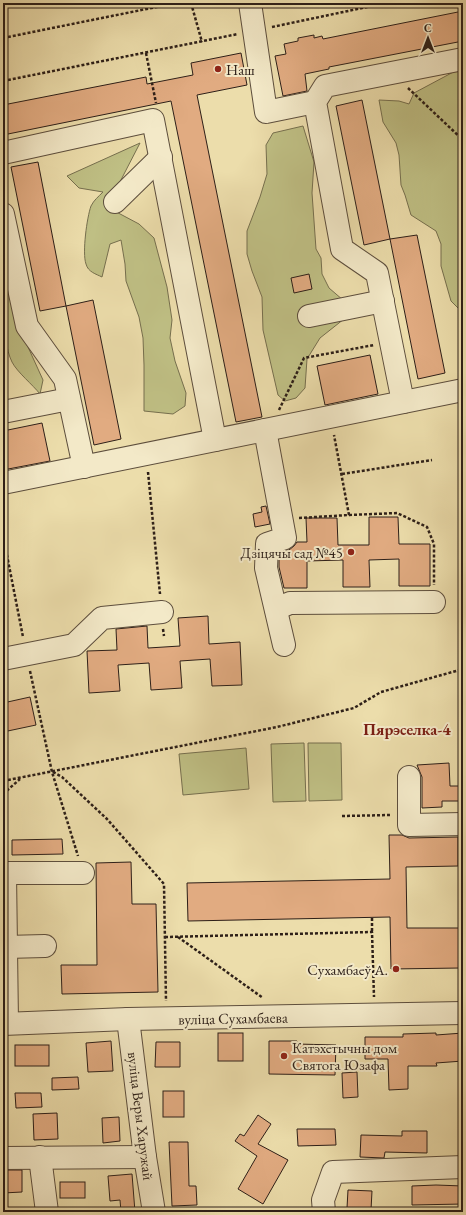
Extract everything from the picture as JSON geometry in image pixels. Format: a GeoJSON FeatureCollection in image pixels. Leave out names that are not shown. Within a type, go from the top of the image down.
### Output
{"type":"FeatureCollection","features":[{"type":"Feature","properties":{"kind":"street"},"geometry":{"type":"LineString","coordinates":[[250,3],[266,112],[315,102]]}},
{"type":"Feature","properties":{"kind":"street"},"geometry":{"type":"LineString","coordinates":[[403,402],[377,273],[342,249],[315,102],[325,86],[463,59]]}},
{"type":"Feature","properties":{"kind":"street"},"geometry":{"type":"LineString","coordinates":[[3,153],[153,120],[214,440]]}},
{"type":"Feature","properties":{"kind":"street"},"geometry":{"type":"LineString","coordinates":[[115,202],[161,157]]}},
{"type":"Feature","properties":{"kind":"street"},"geometry":{"type":"LineString","coordinates":[[3,214],[28,326],[65,379],[84,467]]}},
{"type":"Feature","properties":{"kind":"street"},"geometry":{"type":"LineString","coordinates":[[310,316],[383,301]]}},
{"type":"Feature","properties":{"kind":"street"},"geometry":{"type":"LineString","coordinates":[[3,484],[463,390]]}},
{"type":"Feature","properties":{"kind":"street"},"geometry":{"type":"LineString","coordinates":[[3,412],[70,400]]}},
{"type":"Feature","properties":{"kind":"street"},"geometry":{"type":"LineString","coordinates":[[265,430],[285,538],[267,544],[266,568],[284,645]]}},
{"type":"Feature","properties":{"kind":"street"},"geometry":{"type":"LineString","coordinates":[[276,609],[290,603],[434,602]]}},
{"type":"Feature","properties":{"kind":"street"},"geometry":{"type":"LineString","coordinates":[[3,659],[74,645],[102,618],[162,612]]}},
{"type":"Feature","properties":{"kind":"street"},"geometry":{"type":"LineString","coordinates":[[409,776],[409,825],[463,824]]}},
{"type":"Feature","properties":{"kind":"street"},"geometry":{"type":"LineString","coordinates":[[5,1024],[5,873],[83,873]]}},
{"type":"Feature","properties":{"kind":"street"},"geometry":{"type":"LineString","coordinates":[[5,947],[45,946]]}},
{"type":"Feature","properties":{"kind":"street","name":"вуліца Сухамбаева"},"geometry":{"type":"LineString","coordinates":[[5,1024],[463,1013]]}},
{"type":"Feature","properties":{"kind":"street","name":"вуліца Веры Харужай"},"geometry":{"type":"LineString","coordinates":[[128,1020],[145,1157],[154,1212]]}},
{"type":"Feature","properties":{"kind":"street"},"geometry":{"type":"LineString","coordinates":[[40,1157],[47,1212]]}},
{"type":"Feature","properties":{"kind":"street"},"geometry":{"type":"LineString","coordinates":[[3,1158],[145,1157]]}},
{"type":"Feature","properties":{"kind":"street"},"geometry":{"type":"LineString","coordinates":[[324,1212],[323,1200],[333,1172],[463,1167]]}},
{"type":"Feature","properties":{"kind":"path"},"geometry":{"type":"LineString","coordinates":[[3,38],[176,3]]}},
{"type":"Feature","properties":{"kind":"path"},"geometry":{"type":"LineString","coordinates":[[191,3],[202,42]]}},
{"type":"Feature","properties":{"kind":"path"},"geometry":{"type":"LineString","coordinates":[[3,81],[202,42],[386,3]]}},
{"type":"Feature","properties":{"kind":"path"},"geometry":{"type":"LineString","coordinates":[[146,53],[158,113],[153,120]]}},
{"type":"Feature","properties":{"kind":"path"},"geometry":{"type":"LineString","coordinates":[[392,73],[463,140]]}},
{"type":"Feature","properties":{"kind":"path"},"geometry":{"type":"LineString","coordinates":[[278,411],[304,358],[391,342]]}},
{"type":"Feature","properties":{"kind":"path"},"geometry":{"type":"LineString","coordinates":[[333,428],[349,515]]}},
{"type":"Feature","properties":{"kind":"path"},"geometry":{"type":"LineString","coordinates":[[342,474],[432,460]]}},
{"type":"Feature","properties":{"kind":"path"},"geometry":{"type":"LineString","coordinates":[[147,468],[164,636]]}},
{"type":"Feature","properties":{"kind":"path"},"geometry":{"type":"LineString","coordinates":[[281,518],[397,513],[427,527],[434,544],[434,602]]}},
{"type":"Feature","properties":{"kind":"path"},"geometry":{"type":"LineString","coordinates":[[3,535],[26,655],[52,772],[83,873]]}},
{"type":"Feature","properties":{"kind":"path"},"geometry":{"type":"LineString","coordinates":[[3,781],[277,727],[354,708],[381,692],[463,669]]}},
{"type":"Feature","properties":{"kind":"path"},"geometry":{"type":"LineString","coordinates":[[52,772],[62,777],[107,819],[164,884],[166,1001]]}},
{"type":"Feature","properties":{"kind":"path"},"geometry":{"type":"LineString","coordinates":[[3,794],[21,778]]}},
{"type":"Feature","properties":{"kind":"path"},"geometry":{"type":"LineString","coordinates":[[342,816],[409,814]]}},
{"type":"Feature","properties":{"kind":"path"},"geometry":{"type":"LineString","coordinates":[[372,918],[374,997]]}},
{"type":"Feature","properties":{"kind":"path"},"geometry":{"type":"LineString","coordinates":[[165,937],[372,932]]}},
{"type":"Feature","properties":{"kind":"path"},"geometry":{"type":"LineString","coordinates":[[177,937],[264,999]]}},
{"type":"Feature","properties":{"kind":"green space"},"geometry":{"type":"Polygon","coordinates":[[[459,69],[463,71],[463,328],[459,321],[459,309],[451,301],[441,266],[441,244],[436,231],[411,215],[401,185],[399,155],[396,143],[383,122],[379,100],[399,101],[409,104],[414,93],[459,69]]]}},
{"type":"Feature","properties":{"kind":"green space"},"geometry":{"type":"Polygon","coordinates":[[[303,126],[314,162],[312,193],[316,249],[321,258],[322,274],[329,288],[343,300],[344,319],[320,338],[307,359],[305,388],[296,398],[285,401],[278,395],[263,330],[262,297],[247,254],[247,231],[267,174],[266,145],[273,133],[303,126]]]}},
{"type":"Feature","properties":{"kind":"green space"},"geometry":{"type":"Polygon","coordinates":[[[140,143],[107,207],[139,224],[154,238],[167,287],[172,320],[170,338],[175,361],[186,393],[185,406],[173,414],[144,411],[143,338],[139,317],[126,281],[121,240],[110,244],[102,277],[90,271],[86,264],[85,244],[89,211],[93,202],[103,192],[79,188],[67,176],[140,143]]]}},
{"type":"Feature","properties":{"kind":"green space"},"geometry":{"type":"Polygon","coordinates":[[[3,247],[23,336],[43,380],[40,394],[14,366],[8,351],[3,306],[3,247]]]}},
{"type":"Feature","properties":{"kind":"green space"},"geometry":{"type":"Polygon","coordinates":[[[304,743],[306,801],[273,802],[271,744],[304,743]]]}},
{"type":"Feature","properties":{"kind":"green space"},"geometry":{"type":"Polygon","coordinates":[[[308,743],[341,743],[342,800],[309,801],[308,743]]]}},
{"type":"Feature","properties":{"kind":"green space"},"geometry":{"type":"Polygon","coordinates":[[[246,748],[249,789],[183,795],[179,754],[246,748]]]}},
{"type":"Feature","properties":{"kind":"building"},"geometry":{"type":"Polygon","coordinates":[[[463,11],[463,41],[329,67],[329,69],[305,74],[307,91],[283,96],[275,56],[286,54],[284,44],[298,41],[298,38],[314,35],[314,38],[322,36],[323,39],[463,11]]]}},
{"type":"Feature","properties":{"kind":"building"},"geometry":{"type":"Polygon","coordinates":[[[241,53],[247,85],[197,95],[262,417],[236,422],[171,101],[3,135],[3,105],[146,77],[147,84],[193,75],[191,63],[241,53]]]}},
{"type":"Feature","properties":{"kind":"building"},"geometry":{"type":"Polygon","coordinates":[[[362,100],[390,239],[364,245],[336,106],[362,100]]]}},
{"type":"Feature","properties":{"kind":"building"},"geometry":{"type":"Polygon","coordinates":[[[38,162],[66,306],[40,311],[11,167],[38,162]]]}},
{"type":"Feature","properties":{"kind":"building"},"geometry":{"type":"Polygon","coordinates":[[[417,235],[445,373],[418,379],[390,239],[417,235]]]}},
{"type":"Feature","properties":{"kind":"building"},"geometry":{"type":"Polygon","coordinates":[[[309,274],[312,289],[294,293],[291,278],[309,274]]]}},
{"type":"Feature","properties":{"kind":"building"},"geometry":{"type":"Polygon","coordinates":[[[93,300],[121,439],[94,445],[66,306],[93,300]]]}},
{"type":"Feature","properties":{"kind":"building"},"geometry":{"type":"Polygon","coordinates":[[[370,355],[378,394],[325,405],[317,366],[370,355]]]}},
{"type":"Feature","properties":{"kind":"building"},"geometry":{"type":"Polygon","coordinates":[[[42,423],[50,461],[3,470],[3,431],[42,423]]]}},
{"type":"Feature","properties":{"kind":"building"},"geometry":{"type":"Polygon","coordinates":[[[266,506],[270,524],[255,527],[253,514],[262,512],[261,507],[266,506]]]}},
{"type":"Feature","properties":{"kind":"building"},"geometry":{"type":"Polygon","coordinates":[[[369,517],[398,517],[399,544],[430,544],[430,586],[399,586],[399,559],[369,560],[370,587],[343,587],[343,560],[307,561],[307,588],[284,588],[279,567],[279,553],[289,550],[297,542],[307,542],[306,518],[337,518],[338,545],[369,545],[369,517]]]}},
{"type":"Feature","properties":{"kind":"building"},"geometry":{"type":"Polygon","coordinates":[[[208,616],[209,644],[240,642],[242,685],[212,686],[210,659],[180,661],[182,688],[151,690],[149,663],[118,665],[120,691],[89,693],[87,651],[117,650],[116,629],[147,626],[148,648],[180,646],[178,618],[208,616]]]}},
{"type":"Feature","properties":{"kind":"building"},"geometry":{"type":"Polygon","coordinates":[[[30,697],[36,725],[3,732],[3,703],[30,697]]]}},
{"type":"Feature","properties":{"kind":"building"},"geometry":{"type":"Polygon","coordinates":[[[449,763],[450,786],[459,786],[459,801],[442,801],[442,807],[422,808],[422,777],[417,765],[449,763]]]}},
{"type":"Feature","properties":{"kind":"building"},"geometry":{"type":"Polygon","coordinates":[[[389,835],[402,835],[409,838],[458,837],[458,866],[406,867],[407,928],[459,928],[460,968],[391,969],[390,917],[188,921],[187,883],[390,879],[389,835]]]}},
{"type":"Feature","properties":{"kind":"building"},"geometry":{"type":"Polygon","coordinates":[[[62,839],[63,854],[12,855],[12,840],[62,839]]]}},
{"type":"Feature","properties":{"kind":"building"},"geometry":{"type":"Polygon","coordinates":[[[131,862],[132,904],[156,904],[158,992],[62,994],[61,965],[97,965],[96,863],[131,862]]]}},
{"type":"Feature","properties":{"kind":"building"},"geometry":{"type":"Polygon","coordinates":[[[218,1033],[243,1033],[243,1061],[218,1061],[218,1033]]]}},
{"type":"Feature","properties":{"kind":"building"},"geometry":{"type":"Polygon","coordinates":[[[436,1033],[436,1035],[463,1033],[463,1061],[436,1063],[437,1066],[408,1066],[408,1089],[389,1090],[388,1059],[365,1059],[365,1037],[403,1037],[403,1034],[436,1033]]]}},
{"type":"Feature","properties":{"kind":"building"},"geometry":{"type":"Polygon","coordinates":[[[111,1041],[113,1071],[88,1072],[86,1043],[111,1041]]]}},
{"type":"Feature","properties":{"kind":"building"},"geometry":{"type":"Polygon","coordinates":[[[269,1041],[297,1041],[297,1044],[336,1045],[335,1075],[269,1074],[269,1041]]]}},
{"type":"Feature","properties":{"kind":"building"},"geometry":{"type":"Polygon","coordinates":[[[156,1042],[180,1042],[180,1067],[155,1067],[156,1042]]]}},
{"type":"Feature","properties":{"kind":"building"},"geometry":{"type":"Polygon","coordinates":[[[15,1045],[49,1045],[49,1066],[15,1066],[15,1045]]]}},
{"type":"Feature","properties":{"kind":"building"},"geometry":{"type":"Polygon","coordinates":[[[357,1072],[358,1097],[343,1098],[342,1073],[357,1072]]]}},
{"type":"Feature","properties":{"kind":"building"},"geometry":{"type":"Polygon","coordinates":[[[78,1077],[79,1089],[52,1090],[52,1078],[78,1077]]]}},
{"type":"Feature","properties":{"kind":"building"},"geometry":{"type":"Polygon","coordinates":[[[163,1091],[184,1091],[184,1117],[163,1117],[163,1091]]]}},
{"type":"Feature","properties":{"kind":"building"},"geometry":{"type":"Polygon","coordinates":[[[15,1093],[41,1093],[42,1107],[16,1108],[15,1093]]]}},
{"type":"Feature","properties":{"kind":"building"},"geometry":{"type":"Polygon","coordinates":[[[57,1113],[58,1139],[34,1140],[33,1114],[57,1113]]]}},
{"type":"Feature","properties":{"kind":"building"},"geometry":{"type":"Polygon","coordinates":[[[258,1115],[271,1124],[258,1144],[288,1160],[263,1204],[238,1189],[257,1156],[235,1141],[240,1134],[244,1136],[258,1115]]]}},
{"type":"Feature","properties":{"kind":"building"},"geometry":{"type":"Polygon","coordinates":[[[119,1117],[120,1141],[103,1143],[102,1118],[119,1117]]]}},
{"type":"Feature","properties":{"kind":"building"},"geometry":{"type":"Polygon","coordinates":[[[297,1129],[335,1129],[336,1145],[298,1146],[297,1129]]]}},
{"type":"Feature","properties":{"kind":"building"},"geometry":{"type":"Polygon","coordinates":[[[402,1131],[427,1131],[427,1153],[385,1152],[384,1158],[360,1157],[361,1135],[402,1136],[402,1131]]]}},
{"type":"Feature","properties":{"kind":"building"},"geometry":{"type":"Polygon","coordinates":[[[169,1142],[188,1142],[189,1186],[196,1186],[197,1205],[172,1206],[169,1142]]]}},
{"type":"Feature","properties":{"kind":"building"},"geometry":{"type":"Polygon","coordinates":[[[3,1170],[22,1170],[22,1192],[3,1193],[3,1170]]]}},
{"type":"Feature","properties":{"kind":"building"},"geometry":{"type":"Polygon","coordinates":[[[132,1174],[135,1212],[121,1212],[120,1200],[110,1201],[108,1176],[132,1174]]]}},
{"type":"Feature","properties":{"kind":"building"},"geometry":{"type":"Polygon","coordinates":[[[60,1182],[85,1182],[85,1198],[60,1198],[60,1182]]]}},
{"type":"Feature","properties":{"kind":"building"},"geometry":{"type":"Polygon","coordinates":[[[412,1186],[463,1186],[463,1204],[412,1205],[412,1186]]]}},
{"type":"Feature","properties":{"kind":"building"},"geometry":{"type":"Polygon","coordinates":[[[348,1190],[372,1191],[371,1210],[347,1208],[348,1190]]]}},
{"type":"Feature","properties":{"kind":"place","name":"Наш"},"geometry":{"type":"Point","coordinates":[218,69]}},
{"type":"Feature","properties":{"kind":"place","name":"Дзіцячы сад №45"},"geometry":{"type":"Point","coordinates":[351,552]}},
{"type":"Feature","properties":{"kind":"place","name":"Сухамбаеў А."},"geometry":{"type":"Point","coordinates":[396,969]}},
{"type":"Feature","properties":{"kind":"place","name":"Катэхетычны дом Святога Юзафа"},"geometry":{"type":"Point","coordinates":[284,1056]}},
{"type":"Feature","properties":{"kind":"district","name":"Пярэселка-4"},"geometry":{"type":"Point","coordinates":[407,729]}}]}
